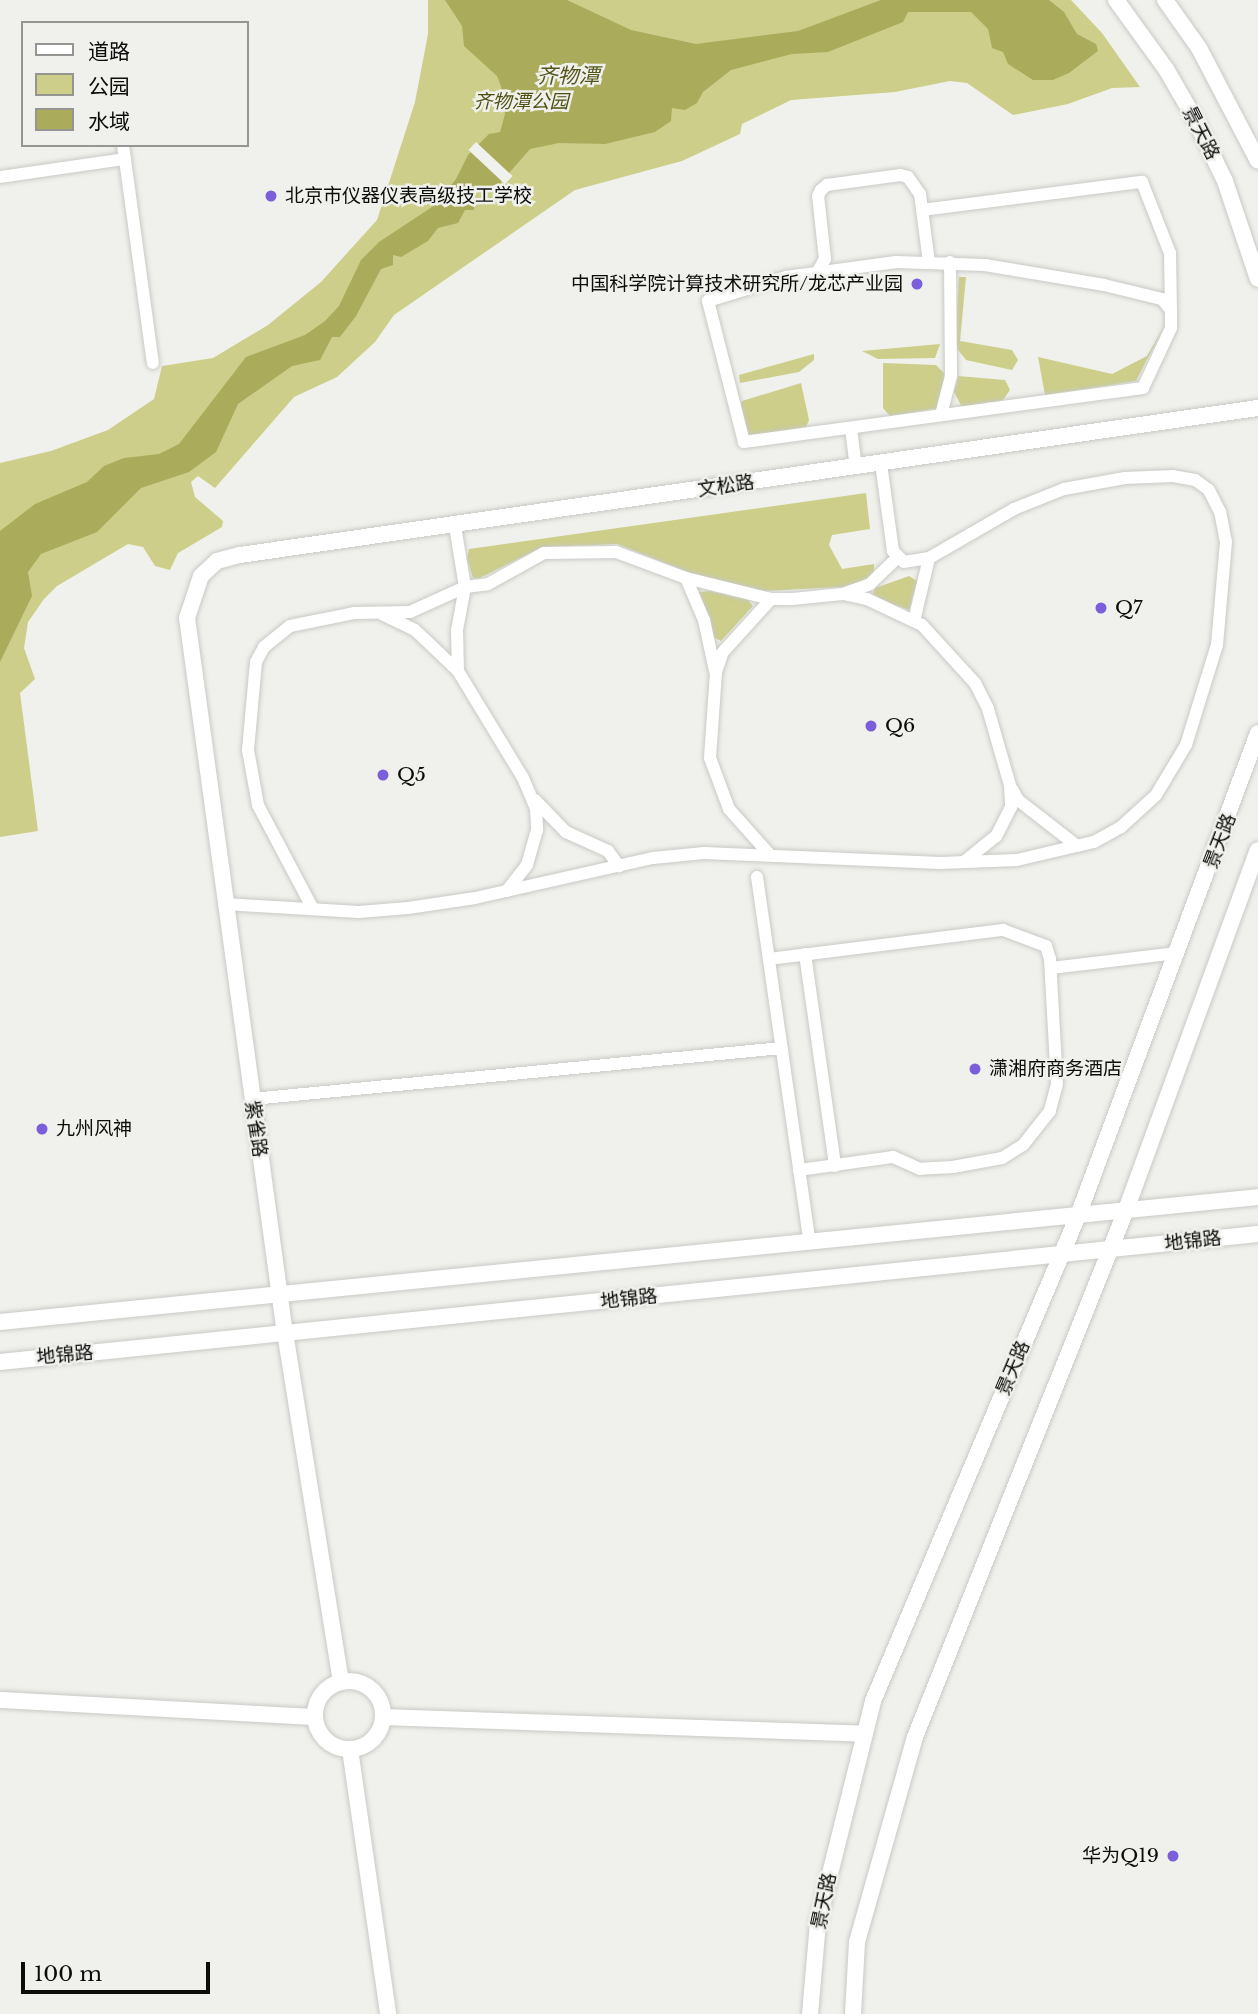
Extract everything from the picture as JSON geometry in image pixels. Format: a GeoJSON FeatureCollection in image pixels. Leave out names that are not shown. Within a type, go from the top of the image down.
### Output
{"type":"FeatureCollection","features":[{"type":"Feature","properties":{"kind":"street","name":"景天路"},"geometry":{"type":"LineString","coordinates":[[1116,0],[1166,69],[1195,120],[1225,181],[1258,279]]}},
{"type":"Feature","properties":{"kind":"street","name":"景天路"},"geometry":{"type":"LineString","coordinates":[[1165,0],[1199,48],[1258,161]]}},
{"type":"Feature","properties":{"kind":"street"},"geometry":{"type":"LineString","coordinates":[[123,147],[153,363]]}},
{"type":"Feature","properties":{"kind":"street"},"geometry":{"type":"LineString","coordinates":[[0,177],[125,159]]}},
{"type":"Feature","properties":{"kind":"street"},"geometry":{"type":"LineString","coordinates":[[818,271],[825,250],[818,196],[827,185],[900,175],[915,185],[922,210],[929,262]]}},
{"type":"Feature","properties":{"kind":"street"},"geometry":{"type":"LineString","coordinates":[[922,210],[1142,182],[1170,253],[1171,310],[1171,328],[1143,387],[744,442],[708,301],[745,287],[818,271],[950,262],[1072,278],[1161,299],[1171,310]]}},
{"type":"Feature","properties":{"kind":"street"},"geometry":{"type":"LineString","coordinates":[[941,415],[951,376],[950,262]]}},
{"type":"Feature","properties":{"kind":"street","name":"文松路"},"geometry":{"type":"LineString","coordinates":[[201,576],[216,561],[240,555],[1258,408]]}},
{"type":"Feature","properties":{"kind":"street"},"geometry":{"type":"LineString","coordinates":[[851,428],[856,467]]}},
{"type":"Feature","properties":{"kind":"street"},"geometry":{"type":"LineString","coordinates":[[224,904],[313,909],[408,908],[507,891],[619,866],[705,853],[965,861],[1017,860],[1077,846],[1121,827],[1156,795],[1186,745],[1224,606],[1226,542],[1214,499],[1203,483],[1186,477],[1094,482],[1014,509],[929,558],[914,563],[898,557],[893,551],[881,463]]}},
{"type":"Feature","properties":{"kind":"street"},"geometry":{"type":"LineString","coordinates":[[455,526],[465,587],[457,630],[458,671]]}},
{"type":"Feature","properties":{"kind":"street"},"geometry":{"type":"LineString","coordinates":[[313,909],[258,805],[247,723],[256,662],[264,647],[290,626],[354,613],[382,614],[420,609],[465,587],[488,583],[544,553],[616,552],[686,578],[771,599],[843,594],[870,584],[898,557]]}},
{"type":"Feature","properties":{"kind":"street"},"geometry":{"type":"LineString","coordinates":[[914,621],[929,558]]}},
{"type":"Feature","properties":{"kind":"street","name":"紫雀路"},"geometry":{"type":"LineString","coordinates":[[201,576],[187,618],[224,904],[285,1334],[341,1682]]}},
{"type":"Feature","properties":{"kind":"street"},"geometry":{"type":"LineString","coordinates":[[686,578],[704,620],[716,672],[712,769],[729,809],[770,855]]}},
{"type":"Feature","properties":{"kind":"street"},"geometry":{"type":"LineString","coordinates":[[843,594],[914,621],[975,683],[988,709],[1010,785],[1018,800],[1077,846]]}},
{"type":"Feature","properties":{"kind":"street"},"geometry":{"type":"LineString","coordinates":[[716,672],[732,639],[771,599]]}},
{"type":"Feature","properties":{"kind":"street"},"geometry":{"type":"LineString","coordinates":[[382,614],[415,630],[458,671],[531,794],[548,817],[566,832],[608,851],[619,866]]}},
{"type":"Feature","properties":{"kind":"street","name":"景天路"},"geometry":{"type":"LineString","coordinates":[[810,2014],[818,1922],[873,1701],[1079,1213],[1258,733]]}},
{"type":"Feature","properties":{"kind":"street"},"geometry":{"type":"LineString","coordinates":[[965,861],[1005,823],[1011,807],[1010,785]]}},
{"type":"Feature","properties":{"kind":"street"},"geometry":{"type":"LineString","coordinates":[[507,891],[533,849],[536,808],[531,794]]}},
{"type":"Feature","properties":{"kind":"street","name":"景天路"},"geometry":{"type":"LineString","coordinates":[[853,2014],[857,1942],[915,1737],[1126,1210],[1258,850]]}},
{"type":"Feature","properties":{"kind":"street"},"geometry":{"type":"LineString","coordinates":[[757,877],[810,1243]]}},
{"type":"Feature","properties":{"kind":"street"},"geometry":{"type":"LineString","coordinates":[[769,959],[1003,930],[1046,946],[1051,968],[1058,1084],[1050,1111],[1023,1145],[1002,1158],[953,1167],[920,1169],[893,1157],[799,1170]]}},
{"type":"Feature","properties":{"kind":"street"},"geometry":{"type":"LineString","coordinates":[[1051,968],[1177,953]]}},
{"type":"Feature","properties":{"kind":"street"},"geometry":{"type":"LineString","coordinates":[[805,954],[835,1166]]}},
{"type":"Feature","properties":{"kind":"street"},"geometry":{"type":"LineString","coordinates":[[252,1099],[782,1048]]}},
{"type":"Feature","properties":{"kind":"street","name":"地锦路"},"geometry":{"type":"LineString","coordinates":[[0,1322],[280,1297],[1079,1213],[1258,1197]]}},
{"type":"Feature","properties":{"kind":"street","name":"地锦路"},"geometry":{"type":"LineString","coordinates":[[0,1362],[1258,1234]]}},
{"type":"Feature","properties":{"kind":"street"},"geometry":{"type":"LineString","coordinates":[[341,1682],[371,1689],[383,1717],[369,1743],[350,1749],[322,1736],[315,1717],[322,1694],[341,1682]]}},
{"type":"Feature","properties":{"kind":"street"},"geometry":{"type":"LineString","coordinates":[[0,1700],[315,1717]]}},
{"type":"Feature","properties":{"kind":"street"},"geometry":{"type":"LineString","coordinates":[[383,1717],[864,1734]]}},
{"type":"Feature","properties":{"kind":"street"},"geometry":{"type":"LineString","coordinates":[[350,1749],[388,2014]]}},
{"type":"Feature","properties":{"kind":"green space","name":"齐物潭公园"},"geometry":{"type":"Polygon","coordinates":[[[428,0],[1071,0],[1102,33],[1140,87],[1112,88],[1068,104],[1013,115],[967,83],[950,81],[895,92],[791,100],[742,124],[740,134],[682,161],[575,190],[394,315],[375,342],[337,377],[294,397],[215,488],[198,476],[191,482],[195,497],[223,521],[222,527],[178,553],[170,570],[155,566],[143,547],[128,544],[57,586],[44,599],[28,622],[24,648],[35,679],[20,693],[38,831],[0,837],[0,463],[51,451],[108,430],[154,399],[162,366],[213,358],[268,325],[321,282],[377,220],[415,102],[428,34],[428,0]]]}},
{"type":"Feature","properties":{"kind":"green space"},"geometry":{"type":"Polygon","coordinates":[[[959,277],[966,277],[960,341],[1012,350],[1018,360],[1012,370],[966,360],[955,346],[959,277]]]}},
{"type":"Feature","properties":{"kind":"green space"},"geometry":{"type":"Polygon","coordinates":[[[1165,325],[1136,381],[1045,395],[1038,357],[1112,374],[1147,356],[1165,325]]]}},
{"type":"Feature","properties":{"kind":"green space"},"geometry":{"type":"Polygon","coordinates":[[[940,344],[935,358],[878,359],[862,351],[940,344]]]}},
{"type":"Feature","properties":{"kind":"green space"},"geometry":{"type":"Polygon","coordinates":[[[814,354],[814,360],[799,372],[740,383],[739,375],[814,354]]]}},
{"type":"Feature","properties":{"kind":"green space"},"geometry":{"type":"Polygon","coordinates":[[[883,363],[936,365],[944,373],[945,397],[939,408],[890,416],[883,408],[883,363]]]}},
{"type":"Feature","properties":{"kind":"green space"},"geometry":{"type":"Polygon","coordinates":[[[958,376],[1005,380],[1010,390],[1003,400],[962,407],[954,392],[958,376]]]}},
{"type":"Feature","properties":{"kind":"green space"},"geometry":{"type":"Polygon","coordinates":[[[801,383],[809,420],[806,427],[749,436],[739,408],[742,401],[801,383]]]}},
{"type":"Feature","properties":{"kind":"green space"},"geometry":{"type":"Polygon","coordinates":[[[866,493],[870,529],[832,535],[829,545],[842,569],[874,564],[874,571],[869,579],[844,587],[763,591],[693,574],[617,544],[542,547],[480,578],[473,578],[467,559],[469,549],[866,493]]]}},
{"type":"Feature","properties":{"kind":"green space"},"geometry":{"type":"Polygon","coordinates":[[[909,576],[917,581],[909,610],[872,596],[875,588],[909,576]]]}},
{"type":"Feature","properties":{"kind":"green space"},"geometry":{"type":"Polygon","coordinates":[[[710,591],[748,600],[753,606],[721,641],[713,637],[699,597],[699,592],[710,591]]]}},
{"type":"Feature","properties":{"kind":"water","name":"齐物潭"},"geometry":{"type":"Polygon","coordinates":[[[445,0],[567,0],[631,30],[696,44],[798,31],[881,0],[1049,0],[1064,12],[1077,34],[1096,44],[1098,51],[1069,73],[1053,80],[1033,80],[1008,64],[1003,52],[992,48],[988,29],[971,12],[908,12],[903,22],[828,52],[792,54],[731,70],[703,92],[697,103],[685,110],[672,108],[671,121],[655,132],[605,144],[559,143],[530,149],[495,189],[474,192],[474,210],[465,210],[458,223],[438,228],[428,241],[401,257],[393,255],[393,265],[381,269],[356,316],[340,337],[332,337],[320,360],[292,366],[238,404],[216,452],[189,472],[141,488],[97,532],[41,554],[28,572],[32,596],[0,662],[0,531],[35,504],[87,482],[104,466],[124,458],[159,454],[179,444],[246,357],[305,335],[325,321],[339,306],[361,260],[379,242],[435,205],[456,179],[468,155],[489,134],[500,132],[505,114],[497,76],[464,46],[462,26],[445,0]]]}},
{"type":"Feature","properties":{"kind":"pier"},"geometry":{"type":"Polygon","coordinates":[[[476,142],[513,176],[505,184],[468,150],[476,142]]]}},
{"type":"Feature","properties":{"kind":"place","name":"北京市仪器仪表高级技工学校"},"geometry":{"type":"Point","coordinates":[271,196]}},
{"type":"Feature","properties":{"kind":"place","name":"中国科学院计算技术研究所/龙芯产业园"},"geometry":{"type":"Point","coordinates":[917,284]}},
{"type":"Feature","properties":{"kind":"place","name":"Q7"},"geometry":{"type":"Point","coordinates":[1101,608]}},
{"type":"Feature","properties":{"kind":"place","name":"Q6"},"geometry":{"type":"Point","coordinates":[871,726]}},
{"type":"Feature","properties":{"kind":"place","name":"Q5"},"geometry":{"type":"Point","coordinates":[383,775]}},
{"type":"Feature","properties":{"kind":"place","name":"潇湘府商务酒店"},"geometry":{"type":"Point","coordinates":[975,1069]}},
{"type":"Feature","properties":{"kind":"place","name":"九州风神"},"geometry":{"type":"Point","coordinates":[42,1129]}},
{"type":"Feature","properties":{"kind":"place","name":"华为Q19"},"geometry":{"type":"Point","coordinates":[1173,1856]}}]}
